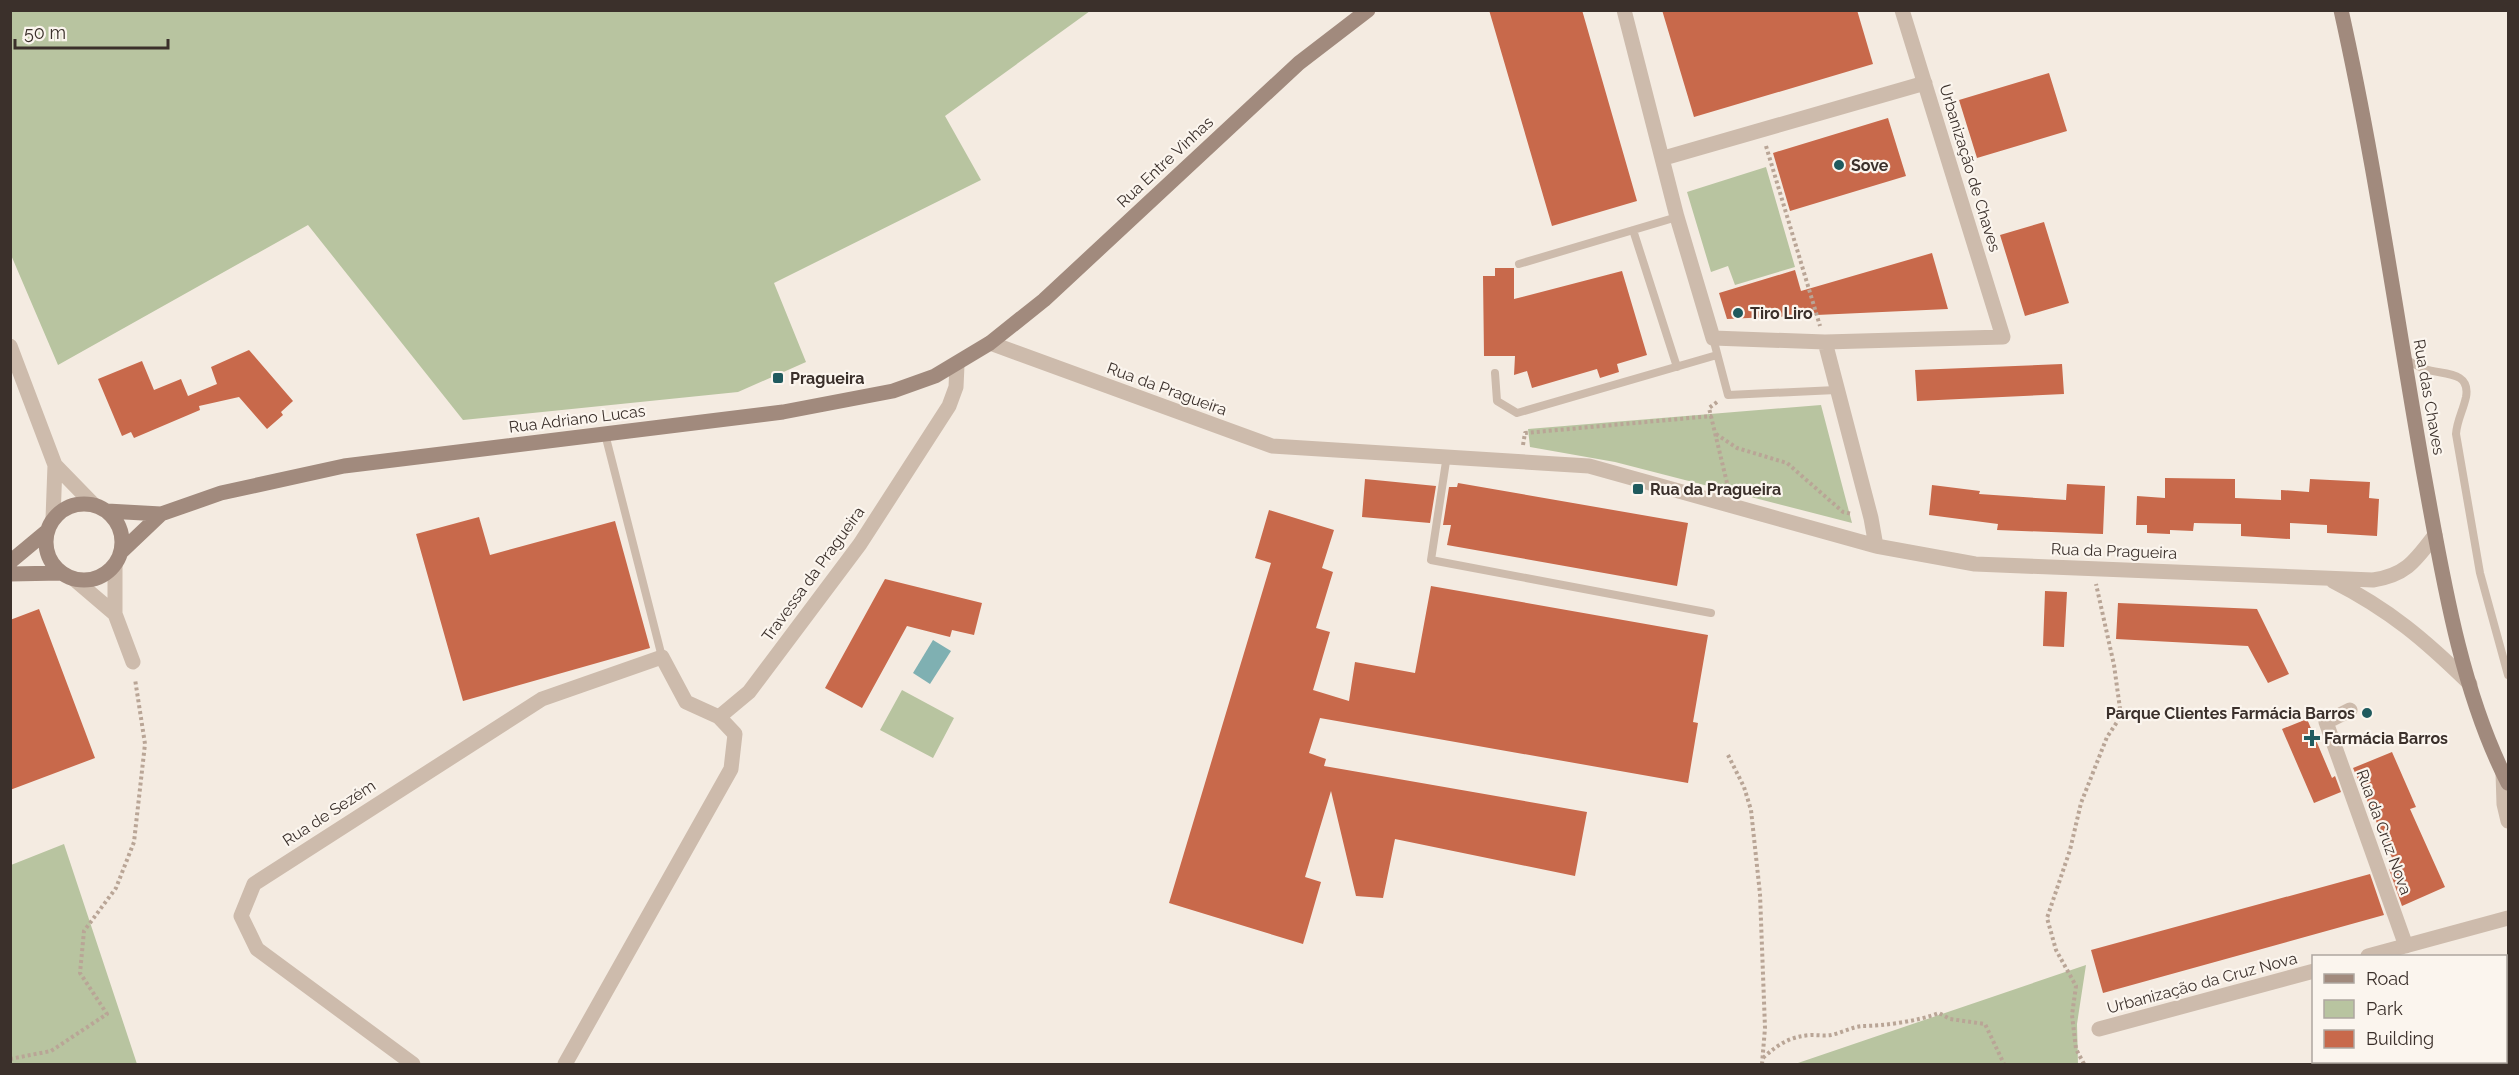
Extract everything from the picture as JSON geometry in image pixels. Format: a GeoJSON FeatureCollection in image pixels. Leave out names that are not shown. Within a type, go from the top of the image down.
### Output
{"type":"FeatureCollection","features":[{"type":"Feature","properties":{"kind":"street","name":"Rua Entre Vinhas"},"geometry":{"type":"LineString","coordinates":[[990,343],[1044,300],[1299,63],[1368,10]]}},
{"type":"Feature","properties":{"kind":"street"},"geometry":{"type":"LineString","coordinates":[[1624,10],[1664,158],[1677,217],[1713,338],[1825,342],[1871,518],[1876,546]]}},
{"type":"Feature","properties":{"kind":"street","name":"Urbanização de Chaves"},"geometry":{"type":"LineString","coordinates":[[1825,342],[2003,337],[1902,10]]}},
{"type":"Feature","properties":{"kind":"street","name":"Rua das Chaves"},"geometry":{"type":"LineString","coordinates":[[2341,10],[2374,176],[2435,536],[2470,684],[2487,738],[2506,778]]}},
{"type":"Feature","properties":{"kind":"street"},"geometry":{"type":"LineString","coordinates":[[1664,158],[1925,83]]}},
{"type":"Feature","properties":{"kind":"street","name":"Rua Adriano Lucas"},"geometry":{"type":"LineString","coordinates":[[100,508],[161,514],[221,493],[344,466],[783,412],[850,400],[893,391],[935,376],[990,343]]}},
{"type":"Feature","properties":{"kind":"street","name":"Rua da Pragueira"},"geometry":{"type":"LineString","coordinates":[[990,343],[1272,446],[1447,455],[1589,466],[1876,546],[1975,564],[2373,580],[2392,578],[2404,571],[2435,536]]}},
{"type":"Feature","properties":{"kind":"street"},"geometry":{"type":"LineString","coordinates":[[10,346],[55,465],[120,529],[114,614],[133,662]]}},
{"type":"Feature","properties":{"kind":"street","name":"Travessa da Pragueira"},"geometry":{"type":"LineString","coordinates":[[719,717],[749,692],[860,544],[949,406],[956,387],[957,364]]}},
{"type":"Feature","properties":{"kind":"street"},"geometry":{"type":"LineString","coordinates":[[55,465],[47,555],[67,576],[114,614]]}},
{"type":"Feature","properties":{"kind":"street"},"geometry":{"type":"LineString","coordinates":[[10,562],[71,506],[100,508]]}},
{"type":"Feature","properties":{"kind":"street","name":"Rua Adriano Lucas"},"geometry":{"type":"LineString","coordinates":[[118,559],[161,514]]}},
{"type":"Feature","properties":{"kind":"street"},"geometry":{"type":"LineString","coordinates":[[10,574],[97,579],[118,559]]}},
{"type":"Feature","properties":{"kind":"street","name":"Rua da Pragueira"},"geometry":{"type":"LineString","coordinates":[[2331,580],[2383,608],[2398,619],[2433,648],[2470,684]]}},
{"type":"Feature","properties":{"kind":"street"},"geometry":{"type":"LineString","coordinates":[[565,1065],[731,769],[735,734],[719,717],[686,702],[662,657]]}},
{"type":"Feature","properties":{"kind":"street","name":"Rua de Sezém"},"geometry":{"type":"LineString","coordinates":[[413,1065],[258,950],[241,916],[254,884],[543,699],[662,657]]}},
{"type":"Feature","properties":{"kind":"street","name":"Rua da Cruz Nova"},"geometry":{"type":"LineString","coordinates":[[2350,710],[2326,722],[2406,946]]}},
{"type":"Feature","properties":{"kind":"street"},"geometry":{"type":"LineString","coordinates":[[2506,778],[2504,804],[2508,821]]}},
{"type":"Feature","properties":{"kind":"street"},"geometry":{"type":"LineString","coordinates":[[2375,955],[2507,916]]}},
{"type":"Feature","properties":{"kind":"street","name":"Urbanização da Cruz Nova"},"geometry":{"type":"LineString","coordinates":[[2099,1029],[2312,971]]}},
{"type":"Feature","properties":{"kind":"lane"},"geometry":{"type":"LineString","coordinates":[[1519,264],[1677,217]]}},
{"type":"Feature","properties":{"kind":"lane"},"geometry":{"type":"LineString","coordinates":[[1633,230],[1677,368]]}},
{"type":"Feature","properties":{"kind":"lane"},"geometry":{"type":"LineString","coordinates":[[1713,338],[1728,395],[1836,390]]}},
{"type":"Feature","properties":{"kind":"lane"},"geometry":{"type":"LineString","coordinates":[[1495,373],[1497,401],[1517,413],[1717,355]]}},
{"type":"Feature","properties":{"kind":"lane"},"geometry":{"type":"LineString","coordinates":[[2404,358],[2426,370],[2449,372],[2460,378],[2466,386],[2466,398],[2457,417],[2456,434],[2480,573],[2508,675]]}},
{"type":"Feature","properties":{"kind":"lane"},"geometry":{"type":"LineString","coordinates":[[605,434],[662,657]]}},
{"type":"Feature","properties":{"kind":"lane"},"geometry":{"type":"LineString","coordinates":[[1447,455],[1431,560],[1711,613]]}},
{"type":"Feature","properties":{"kind":"path"},"geometry":{"type":"LineString","coordinates":[[1761,131],[1825,342]]}},
{"type":"Feature","properties":{"kind":"path"},"geometry":{"type":"LineString","coordinates":[[1728,395],[1709,408],[1732,505]]}},
{"type":"Feature","properties":{"kind":"path"},"geometry":{"type":"LineString","coordinates":[[1522,460],[1525,434],[1712,416]]}},
{"type":"Feature","properties":{"kind":"path"},"geometry":{"type":"LineString","coordinates":[[1716,434],[1737,448],[1787,463],[1843,512],[1871,518]]}},
{"type":"Feature","properties":{"kind":"path"},"geometry":{"type":"LineString","coordinates":[[2085,1065],[2076,1049],[2072,1015],[2076,986],[2056,950],[2047,918],[2070,850],[2081,803],[2107,736],[2121,716],[2114,665],[2093,568]]}},
{"type":"Feature","properties":{"kind":"path"},"geometry":{"type":"LineString","coordinates":[[10,1059],[51,1051],[107,1014],[80,973],[84,931],[116,888],[134,842],[145,744],[133,662]]}},
{"type":"Feature","properties":{"kind":"path"},"geometry":{"type":"LineString","coordinates":[[1728,755],[1744,787],[1750,810],[1760,894],[1765,1028],[1762,1065]]}},
{"type":"Feature","properties":{"kind":"path"},"geometry":{"type":"LineString","coordinates":[[1763,1059],[1779,1044],[1803,1035],[1828,1036],[1861,1026],[1870,1028],[1881,1024],[1912,1021],[1939,1013],[1950,1019],[1985,1024],[2004,1065]]}},
{"type":"Feature","properties":{"kind":"green space"},"geometry":{"type":"Polygon","coordinates":[[[1090,10],[945,116],[981,180],[774,283],[806,362],[738,392],[463,420],[308,225],[58,365],[11,255],[10,11],[1090,10]]]}},
{"type":"Feature","properties":{"kind":"green space"},"geometry":{"type":"Polygon","coordinates":[[[1766,167],[1795,267],[1735,285],[1728,266],[1711,272],[1687,192],[1766,167]]]}},
{"type":"Feature","properties":{"kind":"green space"},"geometry":{"type":"Polygon","coordinates":[[[1821,405],[1852,523],[1615,462],[1530,447],[1528,429],[1821,405]]]}},
{"type":"Feature","properties":{"kind":"green space"},"geometry":{"type":"Polygon","coordinates":[[[902,690],[954,718],[933,758],[880,730],[902,690]]]}},
{"type":"Feature","properties":{"kind":"green space"},"geometry":{"type":"Polygon","coordinates":[[[64,844],[137,1064],[11,1064],[11,865],[64,844]]]}},
{"type":"Feature","properties":{"kind":"green space"},"geometry":{"type":"Polygon","coordinates":[[[2086,965],[2077,1024],[2078,1064],[1795,1064],[2086,965]]]}},
{"type":"Feature","properties":{"kind":"water"},"geometry":{"type":"Polygon","coordinates":[[[933,640],[951,651],[930,684],[913,673],[933,640]]]}},
{"type":"Feature","properties":{"kind":"building"},"geometry":{"type":"Polygon","coordinates":[[[1489,10],[1582,10],[1637,201],[1552,226],[1489,10]]]}},
{"type":"Feature","properties":{"kind":"building"},"geometry":{"type":"Polygon","coordinates":[[[1662,10],[1857,10],[1873,64],[1694,117],[1662,10]]]}},
{"type":"Feature","properties":{"kind":"building"},"geometry":{"type":"Polygon","coordinates":[[[2049,73],[2067,131],[1977,158],[1959,100],[2049,73]]]}},
{"type":"Feature","properties":{"kind":"building","name":"Sove"},"geometry":{"type":"Polygon","coordinates":[[[1888,118],[1906,176],[1790,211],[1773,153],[1888,118]]]}},
{"type":"Feature","properties":{"kind":"building"},"geometry":{"type":"Polygon","coordinates":[[[2044,222],[2069,303],[2025,316],[2000,235],[2044,222]]]}},
{"type":"Feature","properties":{"kind":"building"},"geometry":{"type":"Polygon","coordinates":[[[1932,253],[1948,309],[1727,319],[1719,293],[1795,270],[1801,291],[1932,253]]]}},
{"type":"Feature","properties":{"kind":"building"},"geometry":{"type":"Polygon","coordinates":[[[1495,268],[1514,268],[1514,299],[1622,271],[1647,355],[1617,364],[1619,372],[1600,378],[1597,369],[1532,388],[1527,371],[1514,375],[1515,356],[1484,356],[1483,276],[1495,276],[1495,268]]]}},
{"type":"Feature","properties":{"kind":"building"},"geometry":{"type":"Polygon","coordinates":[[[249,350],[293,401],[281,412],[283,415],[267,429],[239,397],[199,406],[200,410],[134,438],[131,432],[122,436],[98,379],[142,361],[154,390],[181,379],[188,396],[217,384],[211,367],[249,350]]]}},
{"type":"Feature","properties":{"kind":"building"},"geometry":{"type":"Polygon","coordinates":[[[2062,364],[2064,394],[1917,401],[1915,370],[2062,364]]]}},
{"type":"Feature","properties":{"kind":"building"},"geometry":{"type":"Polygon","coordinates":[[[2165,478],[2235,479],[2235,498],[2281,500],[2281,490],[2309,492],[2310,479],[2370,482],[2369,498],[2379,499],[2377,536],[2327,533],[2327,525],[2290,523],[2290,539],[2241,536],[2241,524],[2194,523],[2193,531],[2170,530],[2170,534],[2147,533],[2147,525],[2136,525],[2137,496],[2165,498],[2165,478]]]}},
{"type":"Feature","properties":{"kind":"building"},"geometry":{"type":"Polygon","coordinates":[[[1365,479],[1436,486],[1430,523],[1362,517],[1365,479]]]}},
{"type":"Feature","properties":{"kind":"building"},"geometry":{"type":"Polygon","coordinates":[[[1458,483],[1688,523],[1677,586],[1447,545],[1451,525],[1443,525],[1449,487],[1457,487],[1458,483]]]}},
{"type":"Feature","properties":{"kind":"building"},"geometry":{"type":"Polygon","coordinates":[[[2067,484],[2105,486],[2103,534],[1997,530],[1998,524],[1929,515],[1932,485],[1980,491],[1979,494],[2066,500],[2067,484]]]}},
{"type":"Feature","properties":{"kind":"building"},"geometry":{"type":"Polygon","coordinates":[[[1269,510],[1334,530],[1322,568],[1333,572],[1316,628],[1330,632],[1313,690],[1349,701],[1355,662],[1415,673],[1431,586],[1708,635],[1693,722],[1698,723],[1688,783],[1320,718],[1309,753],[1326,759],[1324,766],[1587,812],[1575,876],[1395,839],[1383,898],[1356,896],[1331,791],[1305,877],[1321,882],[1303,944],[1169,903],[1271,563],[1255,558],[1269,510]]]}},
{"type":"Feature","properties":{"kind":"building"},"geometry":{"type":"Polygon","coordinates":[[[479,517],[490,555],[615,521],[650,648],[463,701],[416,534],[479,517]]]}},
{"type":"Feature","properties":{"kind":"building"},"geometry":{"type":"Polygon","coordinates":[[[885,579],[982,603],[974,635],[952,630],[950,637],[907,626],[862,708],[825,688],[885,579]]]}},
{"type":"Feature","properties":{"kind":"building"},"geometry":{"type":"Polygon","coordinates":[[[2045,591],[2067,592],[2064,647],[2043,646],[2045,591]]]}},
{"type":"Feature","properties":{"kind":"building"},"geometry":{"type":"Polygon","coordinates":[[[2118,603],[2257,609],[2289,674],[2268,683],[2248,646],[2116,639],[2118,603]]]}},
{"type":"Feature","properties":{"kind":"building"},"geometry":{"type":"Polygon","coordinates":[[[39,609],[95,758],[10,790],[10,620],[39,609]]]}},
{"type":"Feature","properties":{"kind":"building"},"geometry":{"type":"Polygon","coordinates":[[[2307,719],[2332,778],[2335,776],[2341,792],[2314,803],[2282,729],[2307,719]]]}},
{"type":"Feature","properties":{"kind":"building"},"geometry":{"type":"Polygon","coordinates":[[[2392,752],[2416,807],[2410,809],[2445,887],[2402,906],[2389,869],[2396,867],[2353,768],[2392,752]]]}},
{"type":"Feature","properties":{"kind":"building"},"geometry":{"type":"Polygon","coordinates":[[[2370,874],[2384,915],[2103,993],[2091,950],[2370,874]]]}},
{"type":"Feature","properties":{"kind":"place","name":"Sove"},"geometry":{"type":"Point","coordinates":[1839,165]}},
{"type":"Feature","properties":{"kind":"place","name":"Tiro Liro"},"geometry":{"type":"Point","coordinates":[1738,313]}},
{"type":"Feature","properties":{"kind":"place","name":"Pragueira"},"geometry":{"type":"Point","coordinates":[778,378]}},
{"type":"Feature","properties":{"kind":"place","name":"Rua da Pragueira"},"geometry":{"type":"Point","coordinates":[1638,489]}},
{"type":"Feature","properties":{"kind":"place","name":"Parque Clientes Farmácia Barros"},"geometry":{"type":"Point","coordinates":[2367,713]}},
{"type":"Feature","properties":{"kind":"place","name":"Farmácia Barros"},"geometry":{"type":"Point","coordinates":[2312,738]}}]}
